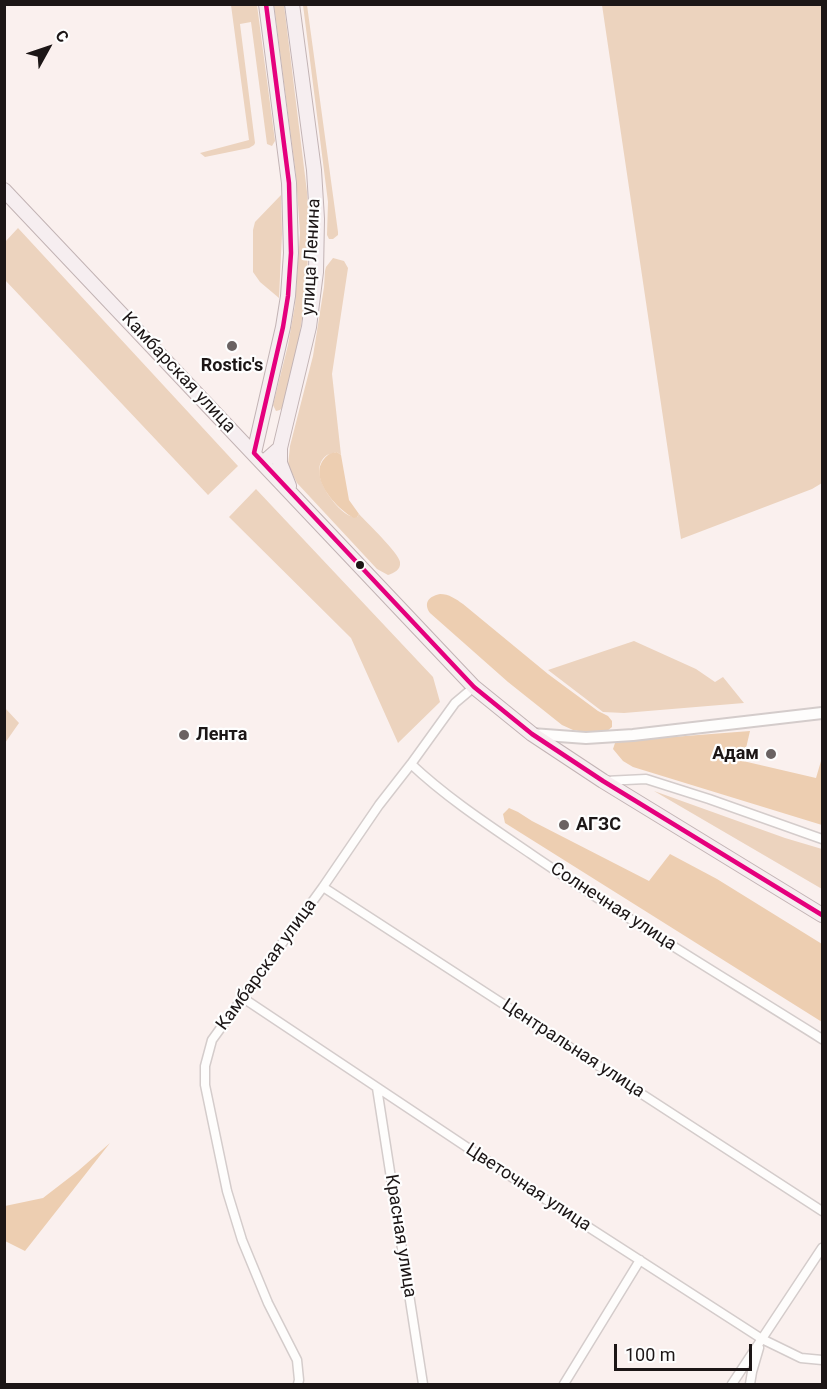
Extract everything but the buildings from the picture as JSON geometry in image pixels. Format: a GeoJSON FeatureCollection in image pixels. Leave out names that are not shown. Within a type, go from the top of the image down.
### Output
{"type":"FeatureCollection","features":[{"type":"Feature","properties":{"kind":"main road","name":"улица Ленина"},"geometry":{"type":"LineString","coordinates":[[258,458],[288,296],[291,253],[288,175],[266,4]]}},
{"type":"Feature","properties":{"kind":"main road","name":"улица Ленина"},"geometry":{"type":"LineString","coordinates":[[280,448],[309,327],[314,297],[317,238],[314,170],[292,4]]}},
{"type":"Feature","properties":{"kind":"main road","name":"Камбарская улица"},"geometry":{"type":"LineString","coordinates":[[4,190],[474,687],[532,734],[603,781],[822,915]]}},
{"type":"Feature","properties":{"kind":"main road"},"geometry":{"type":"LineString","coordinates":[[258,458],[280,448],[280,463],[292,493]]}},
{"type":"Feature","properties":{"kind":"street","name":"Камбарская улица"},"geometry":{"type":"LineString","coordinates":[[298,1384],[297,1360],[268,1303],[242,1240],[227,1191],[205,1085],[205,1066],[212,1040],[379,805],[455,703],[474,687]]}},
{"type":"Feature","properties":{"kind":"street"},"geometry":{"type":"LineString","coordinates":[[532,734],[586,738],[633,735],[822,714]]}},
{"type":"Feature","properties":{"kind":"street","name":"Солнечная улица"},"geometry":{"type":"LineString","coordinates":[[411,764],[426,779],[584,891],[822,1039]]}},
{"type":"Feature","properties":{"kind":"street"},"geometry":{"type":"LineString","coordinates":[[603,781],[646,779],[822,839]]}},
{"type":"Feature","properties":{"kind":"street","name":"Центральная улица"},"geometry":{"type":"LineString","coordinates":[[322,887],[822,1211]]}},
{"type":"Feature","properties":{"kind":"street","name":"Цветочная улица"},"geometry":{"type":"LineString","coordinates":[[243,998],[534,1192],[762,1339],[801,1358],[822,1360]]}},
{"type":"Feature","properties":{"kind":"street","name":"Красная улица"},"geometry":{"type":"LineString","coordinates":[[376,1088],[423,1384]]}},
{"type":"Feature","properties":{"kind":"street"},"geometry":{"type":"LineString","coordinates":[[732,1384],[822,1248]]}},
{"type":"Feature","properties":{"kind":"street"},"geometry":{"type":"LineString","coordinates":[[564,1384],[640,1260]]}},
{"type":"Feature","properties":{"kind":"street"},"geometry":{"type":"LineString","coordinates":[[750,1384],[762,1339]]}},
{"type":"Feature","properties":{"kind":"shaded area"},"geometry":{"type":"Polygon","coordinates":[[[231,5],[257,5],[275,141],[272,146],[267,144],[251,22],[240,24],[255,143],[249,148],[205,157],[200,153],[249,140],[231,5]]]}},
{"type":"Feature","properties":{"kind":"shaded area"},"geometry":{"type":"Polygon","coordinates":[[[274,5],[284,5],[309,220],[307,278],[299,339],[282,408],[276,411],[273,405],[295,305],[300,233],[296,176],[274,5]]]}},
{"type":"Feature","properties":{"kind":"shaded area"},"geometry":{"type":"Polygon","coordinates":[[[303,5],[307,5],[338,232],[333,239],[329,239],[327,235],[328,202],[303,5]]]}},
{"type":"Feature","properties":{"kind":"shaded area"},"geometry":{"type":"Polygon","coordinates":[[[602,5],[822,5],[822,483],[812,489],[681,539],[602,5]]]}},
{"type":"Feature","properties":{"kind":"shaded area"},"geometry":{"type":"Polygon","coordinates":[[[281,195],[279,298],[260,282],[253,272],[253,230],[255,222],[281,195]]]}},
{"type":"Feature","properties":{"kind":"shaded area"},"geometry":{"type":"Polygon","coordinates":[[[18,228],[238,466],[208,495],[5,280],[5,242],[18,228]]]}},
{"type":"Feature","properties":{"kind":"shaded area"},"geometry":{"type":"Polygon","coordinates":[[[333,258],[344,261],[348,268],[332,374],[341,455],[337,452],[327,455],[321,462],[320,478],[335,504],[348,515],[357,517],[359,514],[394,552],[400,562],[399,567],[388,575],[377,569],[297,483],[288,465],[290,446],[313,356],[325,271],[333,258]]]}},
{"type":"Feature","properties":{"kind":"shaded area"},"geometry":{"type":"Polygon","coordinates":[[[337,452],[341,455],[349,500],[359,514],[354,518],[340,508],[322,484],[320,467],[324,459],[337,452]]]}},
{"type":"Feature","properties":{"kind":"shaded area"},"geometry":{"type":"Polygon","coordinates":[[[256,489],[433,677],[440,702],[398,743],[351,638],[229,517],[256,489]]]}},
{"type":"Feature","properties":{"kind":"shaded area"},"geometry":{"type":"Polygon","coordinates":[[[440,594],[463,604],[548,674],[608,716],[612,721],[612,727],[606,732],[596,734],[573,730],[562,725],[508,682],[430,613],[427,606],[428,600],[440,594]]]}},
{"type":"Feature","properties":{"kind":"shaded area"},"geometry":{"type":"Polygon","coordinates":[[[634,641],[696,669],[715,682],[723,677],[744,703],[624,713],[603,712],[548,670],[634,641]]]}},
{"type":"Feature","properties":{"kind":"shaded area"},"geometry":{"type":"Polygon","coordinates":[[[5,708],[19,723],[5,743],[5,708]]]}},
{"type":"Feature","properties":{"kind":"shaded area"},"geometry":{"type":"Polygon","coordinates":[[[750,731],[743,761],[816,778],[822,762],[822,825],[633,767],[623,761],[613,749],[615,743],[621,741],[750,731]]]}},
{"type":"Feature","properties":{"kind":"shaded area"},"geometry":{"type":"Polygon","coordinates":[[[654,791],[822,849],[822,889],[654,791]]]}},
{"type":"Feature","properties":{"kind":"shaded area"},"geometry":{"type":"Polygon","coordinates":[[[509,808],[649,881],[670,854],[717,879],[822,944],[822,1022],[505,823],[503,814],[509,808]]]}},
{"type":"Feature","properties":{"kind":"shaded area"},"geometry":{"type":"Polygon","coordinates":[[[110,1143],[25,1251],[5,1241],[5,1206],[43,1198],[110,1143]]]}},
{"type":"Feature","properties":{"kind":"transit line"},"geometry":{"type":"LineString","coordinates":[[266,4],[289,183],[291,253],[283,327],[254,453],[474,687],[532,734],[603,781],[822,915]]}},
{"type":"Feature","properties":{"kind":"place","name":"Rostic's"},"geometry":{"type":"Point","coordinates":[232,346]}},
{"type":"Feature","properties":{"kind":"place","name":"Лента"},"geometry":{"type":"Point","coordinates":[184,735]}},
{"type":"Feature","properties":{"kind":"place","name":"Адам"},"geometry":{"type":"Point","coordinates":[771,754]}},
{"type":"Feature","properties":{"kind":"place","name":"АГЗС"},"geometry":{"type":"Point","coordinates":[564,825]}}]}
